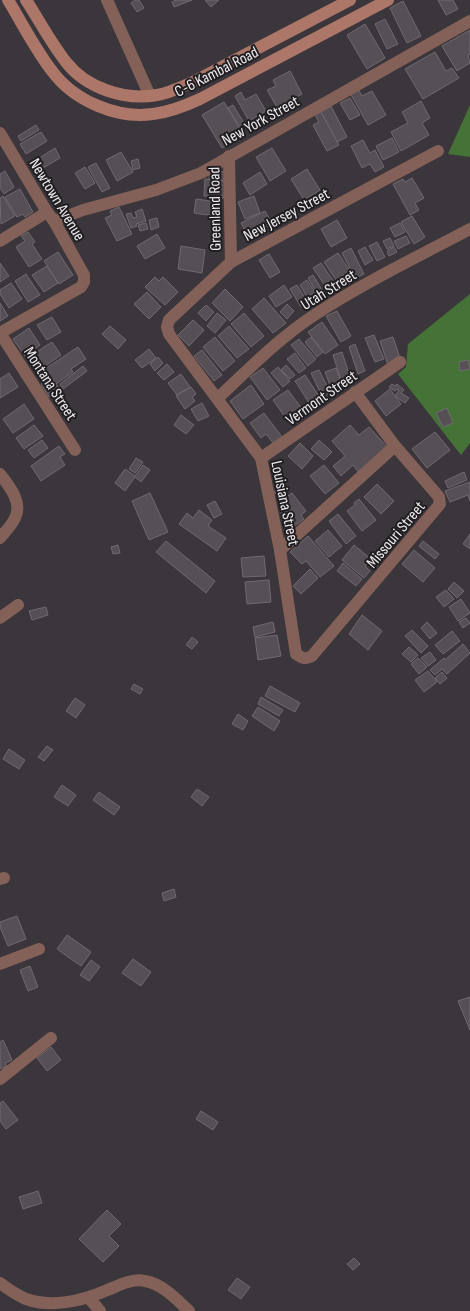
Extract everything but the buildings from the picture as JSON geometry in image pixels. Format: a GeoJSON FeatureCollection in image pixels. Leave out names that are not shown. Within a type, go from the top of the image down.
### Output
{"type":"FeatureCollection","features":[{"type":"Feature","properties":{"kind":"main road","name":"C-6 Kambal Road"},"geometry":{"type":"LineString","coordinates":[[8,0],[52,72],[63,83],[77,95],[107,109],[139,115],[168,111],[194,102],[388,0]]}},
{"type":"Feature","properties":{"kind":"main road","name":"C-6 Kambal Road"},"geometry":{"type":"LineString","coordinates":[[26,0],[66,62],[75,72],[86,80],[112,92],[128,96],[150,96],[170,92],[193,82],[350,0]]}},
{"type":"Feature","properties":{"kind":"main road"},"geometry":{"type":"LineString","coordinates":[[313,19],[322,34]]}},
{"type":"Feature","properties":{"kind":"street"},"geometry":{"type":"LineString","coordinates":[[107,0],[150,96]]}},
{"type":"Feature","properties":{"kind":"street","name":"New York Street"},"geometry":{"type":"LineString","coordinates":[[0,241],[50,216],[83,210],[156,190],[201,173],[470,21]]}},
{"type":"Feature","properties":{"kind":"street","name":"Newtown Avenue"},"geometry":{"type":"LineString","coordinates":[[0,133],[84,275],[84,282],[81,287],[0,333]]}},
{"type":"Feature","properties":{"kind":"street","name":"New Jersey Street"},"geometry":{"type":"LineString","coordinates":[[167,327],[169,320],[231,262],[438,151]]}},
{"type":"Feature","properties":{"kind":"street","name":"Greenland Road"},"geometry":{"type":"LineString","coordinates":[[229,156],[231,262]]}},
{"type":"Feature","properties":{"kind":"street","name":"Utah Street"},"geometry":{"type":"LineString","coordinates":[[218,398],[281,340],[315,314],[470,229]]}},
{"type":"Feature","properties":{"kind":"street","name":"Louisiana Street"},"geometry":{"type":"LineString","coordinates":[[167,327],[170,334],[261,458],[280,550],[296,654]]}},
{"type":"Feature","properties":{"kind":"street","name":"Montana Street"},"geometry":{"type":"LineString","coordinates":[[0,333],[75,450]]}},
{"type":"Feature","properties":{"kind":"street","name":"Vermont Street"},"geometry":{"type":"LineString","coordinates":[[261,458],[400,362]]}},
{"type":"Feature","properties":{"kind":"street","name":"Missouri Street"},"geometry":{"type":"LineString","coordinates":[[296,654],[302,658],[312,656],[440,504],[439,497],[396,446],[356,392]]}},
{"type":"Feature","properties":{"kind":"street"},"geometry":{"type":"LineString","coordinates":[[280,550],[396,446]]}},
{"type":"Feature","properties":{"kind":"street"},"geometry":{"type":"LineString","coordinates":[[0,474],[13,492],[17,504],[15,518],[0,538]]}},
{"type":"Feature","properties":{"kind":"street"},"geometry":{"type":"LineString","coordinates":[[2,613],[18,605]]}},
{"type":"Feature","properties":{"kind":"street"},"geometry":{"type":"LineString","coordinates":[[0,964],[39,949]]}},
{"type":"Feature","properties":{"kind":"street"},"geometry":{"type":"LineString","coordinates":[[0,1079],[51,1038]]}},
{"type":"Feature","properties":{"kind":"street"},"geometry":{"type":"LineString","coordinates":[[0,1283],[26,1299],[55,1303],[89,1298],[130,1281],[146,1281],[161,1287],[189,1311]]}},
{"type":"Feature","properties":{"kind":"street"},"geometry":{"type":"LineString","coordinates":[[89,1298],[100,1311]]}},
{"type":"Feature","properties":{"kind":"green space"},"geometry":{"type":"Polygon","coordinates":[[[470,105],[470,157],[448,154],[470,105]]]}},
{"type":"Feature","properties":{"kind":"green space"},"geometry":{"type":"Polygon","coordinates":[[[470,294],[470,443],[461,455],[398,374],[406,367],[408,344],[470,294]]]}}]}
